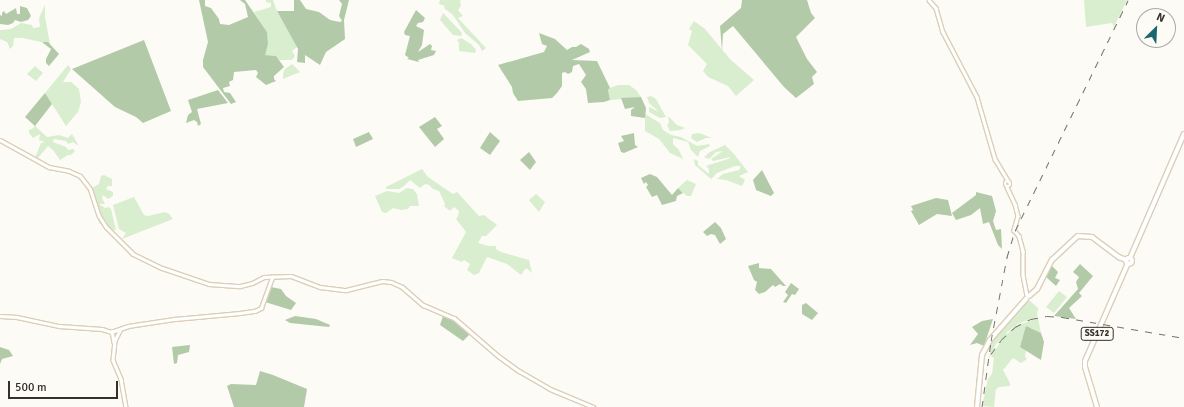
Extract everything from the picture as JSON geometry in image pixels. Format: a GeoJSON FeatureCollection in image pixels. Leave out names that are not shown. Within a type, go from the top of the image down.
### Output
{"type":"FeatureCollection","features":[{"type":"Feature","properties":{"kind":"main road","name":"SS172"},"geometry":{"type":"LineString","coordinates":[[1097,407],[1085,367],[1085,361],[1184,134]]}},
{"type":"Feature","properties":{"kind":"main road"},"geometry":{"type":"LineString","coordinates":[[0,140],[49,167],[69,171],[80,176],[90,189],[99,216],[103,223],[127,249],[137,257],[175,273],[209,284],[244,285],[264,277],[291,276],[320,287],[346,290],[382,281],[395,283],[409,292],[423,305],[454,318],[498,356],[519,371],[550,389],[593,407]]}},
{"type":"Feature","properties":{"kind":"main road"},"geometry":{"type":"LineString","coordinates":[[977,407],[982,355],[990,340],[1027,297],[1037,289],[1052,260],[1078,236],[1092,237],[1119,258],[1128,261]]}},
{"type":"Feature","properties":{"kind":"street"},"geometry":{"type":"LineString","coordinates":[[929,0],[936,8],[943,32],[977,97],[995,159],[1005,177],[1018,216],[1014,230],[1019,236],[1023,251],[1023,275],[1027,297]]}},
{"type":"Feature","properties":{"kind":"street"},"geometry":{"type":"LineString","coordinates":[[0,316],[17,317],[59,326],[112,331],[175,319],[255,311],[261,308],[264,303],[272,277]]}},
{"type":"Feature","properties":{"kind":"street"},"geometry":{"type":"LineString","coordinates":[[122,328],[117,336],[113,360],[121,379],[126,407]]}},
{"type":"Feature","properties":{"kind":"street"},"geometry":{"type":"LineString","coordinates":[[112,331],[115,345]]}},
{"type":"Feature","properties":{"kind":"green space"},"geometry":{"type":"Polygon","coordinates":[[[199,0],[205,0],[205,6],[211,8],[219,19],[220,24],[229,25],[248,17],[245,4],[240,0],[245,0],[267,32],[268,44],[265,55],[276,56],[284,67],[274,76],[276,81],[266,85],[256,77],[258,73],[256,70],[234,72],[233,80],[229,82],[230,86],[223,88],[224,92],[230,93],[236,102],[231,104],[203,67],[203,60],[208,42],[199,0]]]}},
{"type":"Feature","properties":{"kind":"green space"},"geometry":{"type":"Polygon","coordinates":[[[266,0],[273,0],[277,11],[297,47],[292,51],[295,56],[292,60],[278,60],[276,56],[264,55],[268,44],[267,32],[254,12],[271,7],[271,3],[266,2],[266,0]]]}},
{"type":"Feature","properties":{"kind":"green space"},"geometry":{"type":"Polygon","coordinates":[[[294,0],[300,0],[306,9],[319,12],[330,20],[340,22],[342,21],[339,16],[342,4],[339,0],[349,0],[344,20],[345,39],[326,52],[320,65],[305,55],[305,63],[297,62],[298,49],[277,11],[294,11],[294,0]]]}},
{"type":"Feature","properties":{"kind":"green space"},"geometry":{"type":"Polygon","coordinates":[[[440,0],[460,0],[461,6],[458,10],[463,16],[458,18],[486,48],[482,51],[479,45],[465,33],[453,15],[444,8],[445,6],[439,4],[440,0]]]}},
{"type":"Feature","properties":{"kind":"green space"},"geometry":{"type":"Polygon","coordinates":[[[742,0],[807,0],[811,13],[815,18],[796,37],[807,59],[817,72],[812,77],[814,84],[796,98],[784,87],[733,26],[723,34],[722,51],[720,26],[741,8],[742,0]]]}},
{"type":"Feature","properties":{"kind":"green space"},"geometry":{"type":"Polygon","coordinates":[[[1084,0],[1127,0],[1114,27],[1112,23],[1086,27],[1084,0]]]}},
{"type":"Feature","properties":{"kind":"green space"},"geometry":{"type":"Polygon","coordinates":[[[45,5],[45,17],[50,44],[23,38],[14,38],[13,46],[10,49],[7,42],[0,39],[0,30],[11,29],[21,23],[32,25],[33,28],[40,27],[39,18],[45,5]]]}},
{"type":"Feature","properties":{"kind":"green space"},"geometry":{"type":"Polygon","coordinates":[[[20,6],[27,8],[31,16],[28,20],[21,22],[15,20],[13,23],[8,25],[0,24],[0,15],[2,16],[4,11],[6,14],[16,8],[17,14],[20,14],[20,6]]]}},
{"type":"Feature","properties":{"kind":"green space"},"geometry":{"type":"Polygon","coordinates":[[[416,10],[425,18],[423,22],[418,23],[416,26],[424,30],[422,45],[418,52],[430,44],[432,46],[431,50],[436,51],[434,55],[418,60],[419,62],[407,59],[409,58],[405,55],[410,36],[405,35],[404,32],[416,10]]]}},
{"type":"Feature","properties":{"kind":"green space"},"geometry":{"type":"Polygon","coordinates":[[[443,13],[462,33],[461,36],[453,35],[440,20],[443,13]]]}},
{"type":"Feature","properties":{"kind":"green space"},"geometry":{"type":"Polygon","coordinates":[[[694,21],[705,29],[730,59],[754,80],[736,96],[728,86],[708,77],[703,71],[707,64],[688,45],[692,31],[689,29],[694,21]]]}},
{"type":"Feature","properties":{"kind":"green space"},"geometry":{"type":"Polygon","coordinates":[[[539,33],[555,39],[567,50],[581,44],[589,49],[590,52],[572,60],[597,61],[610,88],[608,90],[610,100],[588,103],[586,89],[581,82],[586,75],[579,64],[573,66],[572,72],[568,74],[565,72],[562,73],[562,86],[552,98],[518,101],[513,93],[512,87],[498,65],[544,52],[547,46],[542,44],[539,33]]]}},
{"type":"Feature","properties":{"kind":"green space"},"geometry":{"type":"Polygon","coordinates":[[[461,38],[471,44],[476,50],[475,53],[459,51],[459,43],[457,40],[461,38]]]}},
{"type":"Feature","properties":{"kind":"green space"},"geometry":{"type":"Polygon","coordinates":[[[144,40],[171,111],[143,123],[136,117],[115,107],[72,69],[144,40]]]}},
{"type":"Feature","properties":{"kind":"green space"},"geometry":{"type":"Polygon","coordinates":[[[43,42],[48,42],[59,54],[49,66],[46,63],[46,59],[51,49],[43,42]]]}},
{"type":"Feature","properties":{"kind":"green space"},"geometry":{"type":"Polygon","coordinates":[[[292,64],[300,72],[283,79],[285,69],[292,64]]]}},
{"type":"Feature","properties":{"kind":"green space"},"geometry":{"type":"Polygon","coordinates":[[[68,65],[71,69],[63,82],[71,82],[79,89],[81,102],[78,112],[66,126],[45,93],[68,65]]]}},
{"type":"Feature","properties":{"kind":"green space"},"geometry":{"type":"Polygon","coordinates":[[[35,66],[43,73],[36,81],[27,74],[35,66]]]}},
{"type":"Feature","properties":{"kind":"green space"},"geometry":{"type":"Polygon","coordinates":[[[618,85],[629,85],[636,90],[641,97],[610,100],[608,90],[618,85]]]}},
{"type":"Feature","properties":{"kind":"green space"},"geometry":{"type":"Polygon","coordinates":[[[218,90],[228,103],[197,109],[201,124],[198,126],[197,122],[194,120],[186,123],[188,115],[192,112],[188,100],[218,90]]]}},
{"type":"Feature","properties":{"kind":"green space"},"geometry":{"type":"Polygon","coordinates":[[[45,93],[52,104],[35,126],[25,117],[45,93]]]}},
{"type":"Feature","properties":{"kind":"green space"},"geometry":{"type":"Polygon","coordinates":[[[651,96],[656,99],[666,117],[660,118],[649,112],[649,107],[659,112],[649,103],[647,97],[651,96]]]}},
{"type":"Feature","properties":{"kind":"green space"},"geometry":{"type":"Polygon","coordinates":[[[641,97],[646,108],[645,118],[631,116],[631,110],[635,107],[625,109],[621,98],[641,97]]]}},
{"type":"Feature","properties":{"kind":"green space"},"geometry":{"type":"Polygon","coordinates":[[[645,114],[660,123],[663,130],[671,135],[681,137],[697,146],[709,144],[710,146],[700,151],[698,157],[691,150],[688,142],[673,138],[673,144],[679,150],[683,159],[670,153],[659,139],[645,131],[645,114]]]}},
{"type":"Feature","properties":{"kind":"green space"},"geometry":{"type":"Polygon","coordinates":[[[668,116],[677,125],[685,128],[670,131],[667,125],[669,123],[668,116]]]}},
{"type":"Feature","properties":{"kind":"green space"},"geometry":{"type":"Polygon","coordinates":[[[435,117],[442,126],[437,129],[444,139],[435,147],[419,127],[435,117]]]}},
{"type":"Feature","properties":{"kind":"green space"},"geometry":{"type":"Polygon","coordinates":[[[34,125],[47,137],[59,135],[68,138],[72,134],[79,146],[73,142],[68,144],[66,141],[54,139],[53,142],[66,147],[68,150],[73,149],[75,151],[71,155],[68,155],[60,160],[48,146],[37,159],[35,158],[41,143],[45,142],[39,140],[40,134],[33,138],[29,133],[29,130],[34,128],[34,125]]]}},
{"type":"Feature","properties":{"kind":"green space"},"geometry":{"type":"Polygon","coordinates":[[[369,132],[373,139],[356,147],[353,139],[369,132]]]}},
{"type":"Feature","properties":{"kind":"green space"},"geometry":{"type":"Polygon","coordinates":[[[490,132],[500,141],[490,155],[480,148],[490,132]]]}},
{"type":"Feature","properties":{"kind":"green space"},"geometry":{"type":"Polygon","coordinates":[[[634,133],[635,145],[638,147],[624,153],[621,152],[618,143],[624,141],[621,136],[634,133]]]}},
{"type":"Feature","properties":{"kind":"green space"},"geometry":{"type":"Polygon","coordinates":[[[699,133],[712,138],[706,138],[697,142],[691,138],[692,134],[699,133]]]}},
{"type":"Feature","properties":{"kind":"green space"},"geometry":{"type":"Polygon","coordinates":[[[725,145],[748,172],[739,176],[745,180],[742,186],[726,180],[717,179],[723,174],[739,170],[741,166],[735,166],[717,173],[711,179],[695,165],[694,159],[698,161],[698,165],[709,174],[709,169],[706,166],[731,157],[713,161],[711,159],[723,151],[716,152],[709,159],[704,157],[710,152],[725,145]]]}},
{"type":"Feature","properties":{"kind":"green space"},"geometry":{"type":"Polygon","coordinates":[[[529,152],[536,162],[530,170],[520,160],[529,152]]]}},
{"type":"Feature","properties":{"kind":"green space"},"geometry":{"type":"Polygon","coordinates":[[[422,169],[428,177],[453,194],[457,192],[479,216],[484,215],[497,225],[486,236],[482,236],[478,243],[496,246],[496,249],[501,252],[529,260],[532,273],[526,268],[521,275],[507,264],[487,257],[479,273],[474,275],[467,270],[470,264],[464,260],[462,262],[452,258],[466,232],[456,219],[459,211],[454,207],[450,211],[444,206],[445,204],[439,191],[433,189],[429,185],[425,184],[420,188],[410,180],[399,189],[386,189],[386,187],[422,169]]]}},
{"type":"Feature","properties":{"kind":"green space"},"geometry":{"type":"Polygon","coordinates":[[[762,170],[774,193],[771,196],[756,190],[753,180],[762,170]]]}},
{"type":"Feature","properties":{"kind":"green space"},"geometry":{"type":"Polygon","coordinates":[[[650,174],[657,177],[672,195],[678,188],[683,193],[677,196],[676,201],[662,205],[657,195],[652,197],[646,187],[648,185],[646,182],[644,184],[641,178],[650,174]]]}},
{"type":"Feature","properties":{"kind":"green space"},"geometry":{"type":"Polygon","coordinates":[[[104,175],[112,179],[112,186],[108,186],[106,189],[113,192],[113,196],[108,199],[103,195],[102,198],[105,204],[99,204],[105,208],[109,207],[111,209],[116,230],[109,230],[99,223],[90,189],[99,184],[101,176],[104,175]]]}},
{"type":"Feature","properties":{"kind":"green space"},"geometry":{"type":"Polygon","coordinates":[[[687,180],[696,184],[691,196],[687,196],[678,188],[687,180]]]}},
{"type":"Feature","properties":{"kind":"green space"},"geometry":{"type":"Polygon","coordinates":[[[407,188],[413,189],[417,194],[419,206],[410,206],[408,209],[401,210],[393,208],[386,213],[382,212],[375,196],[387,191],[399,193],[407,188]]]}},
{"type":"Feature","properties":{"kind":"green space"},"geometry":{"type":"Polygon","coordinates":[[[976,192],[992,196],[996,211],[993,221],[996,230],[1001,229],[1002,249],[998,245],[989,222],[983,224],[980,208],[971,215],[956,220],[952,213],[976,195],[976,192]]]}},
{"type":"Feature","properties":{"kind":"green space"},"geometry":{"type":"Polygon","coordinates":[[[536,194],[545,202],[539,212],[529,200],[536,194]]]}},
{"type":"Feature","properties":{"kind":"green space"},"geometry":{"type":"Polygon","coordinates":[[[134,197],[144,215],[148,216],[165,212],[173,219],[122,239],[126,233],[119,229],[113,205],[134,197]]]}},
{"type":"Feature","properties":{"kind":"green space"},"geometry":{"type":"Polygon","coordinates":[[[936,198],[948,200],[952,216],[937,214],[919,225],[911,211],[913,210],[911,206],[936,198]]]}},
{"type":"Feature","properties":{"kind":"green space"},"geometry":{"type":"Polygon","coordinates":[[[715,222],[721,228],[726,239],[720,244],[715,235],[711,234],[707,236],[703,232],[715,222]]]}},
{"type":"Feature","properties":{"kind":"green space"},"geometry":{"type":"Polygon","coordinates":[[[759,263],[759,268],[771,269],[786,286],[780,284],[775,287],[773,285],[765,292],[759,294],[755,290],[757,282],[754,280],[748,266],[759,263]]]}},
{"type":"Feature","properties":{"kind":"green space"},"geometry":{"type":"Polygon","coordinates":[[[1050,264],[1058,272],[1055,278],[1060,280],[1056,286],[1045,276],[1050,264]]]}},
{"type":"Feature","properties":{"kind":"green space"},"geometry":{"type":"Polygon","coordinates":[[[1080,264],[1093,276],[1079,293],[1082,296],[1069,308],[1076,319],[1054,316],[1078,289],[1076,282],[1079,277],[1073,272],[1080,264]]]}},
{"type":"Feature","properties":{"kind":"green space"},"geometry":{"type":"Polygon","coordinates":[[[791,283],[799,289],[795,295],[792,294],[786,303],[783,302],[788,295],[785,292],[791,283]]]}},
{"type":"Feature","properties":{"kind":"green space"},"geometry":{"type":"Polygon","coordinates":[[[271,287],[281,289],[286,296],[296,303],[291,310],[265,302],[271,287]]]}},
{"type":"Feature","properties":{"kind":"green space"},"geometry":{"type":"Polygon","coordinates":[[[1059,291],[1067,297],[1054,313],[1046,307],[1059,291]]]}},
{"type":"Feature","properties":{"kind":"green space"},"geometry":{"type":"Polygon","coordinates":[[[1027,301],[1030,301],[1038,308],[1037,317],[1020,323],[1008,331],[1005,335],[1021,324],[1038,318],[1041,333],[1031,328],[1020,346],[1026,351],[1025,357],[1027,359],[1021,363],[1013,358],[1003,370],[1010,383],[1010,386],[999,387],[996,389],[994,407],[982,406],[988,379],[992,374],[994,358],[991,356],[1003,338],[996,344],[989,359],[992,339],[1027,301]]]}},
{"type":"Feature","properties":{"kind":"green space"},"geometry":{"type":"Polygon","coordinates":[[[806,303],[818,313],[812,320],[802,314],[802,305],[806,303]]]}},
{"type":"Feature","properties":{"kind":"green space"},"geometry":{"type":"Polygon","coordinates":[[[444,313],[471,333],[463,341],[440,325],[444,313]]]}},
{"type":"Feature","properties":{"kind":"green space"},"geometry":{"type":"Polygon","coordinates":[[[295,316],[316,319],[330,325],[329,327],[290,323],[285,320],[295,316]]]}},
{"type":"Feature","properties":{"kind":"green space"},"geometry":{"type":"Polygon","coordinates":[[[993,319],[984,346],[977,343],[970,345],[978,334],[972,327],[982,321],[993,319]]]}},
{"type":"Feature","properties":{"kind":"green space"},"geometry":{"type":"Polygon","coordinates":[[[1026,326],[1041,333],[1044,342],[1041,360],[1020,347],[1026,326]]]}},
{"type":"Feature","properties":{"kind":"green space"},"geometry":{"type":"Polygon","coordinates":[[[190,345],[189,352],[178,355],[177,363],[174,364],[172,347],[190,345]]]}},
{"type":"Feature","properties":{"kind":"green space"},"geometry":{"type":"Polygon","coordinates":[[[0,347],[9,350],[13,356],[2,359],[0,364],[0,347]]]}},
{"type":"Feature","properties":{"kind":"green space"},"geometry":{"type":"Polygon","coordinates":[[[260,371],[307,389],[304,407],[234,407],[227,386],[231,384],[256,385],[260,371]]]}},
{"type":"Feature","properties":{"kind":"railway"},"geometry":{"type":"LineString","coordinates":[[982,407],[991,341],[1007,257],[1015,231],[1128,0]]}},
{"type":"Feature","properties":{"kind":"railway"},"geometry":{"type":"LineString","coordinates":[[991,354],[1001,340],[1015,327],[1031,319],[1047,316],[1062,317],[1184,338]]}}]}
